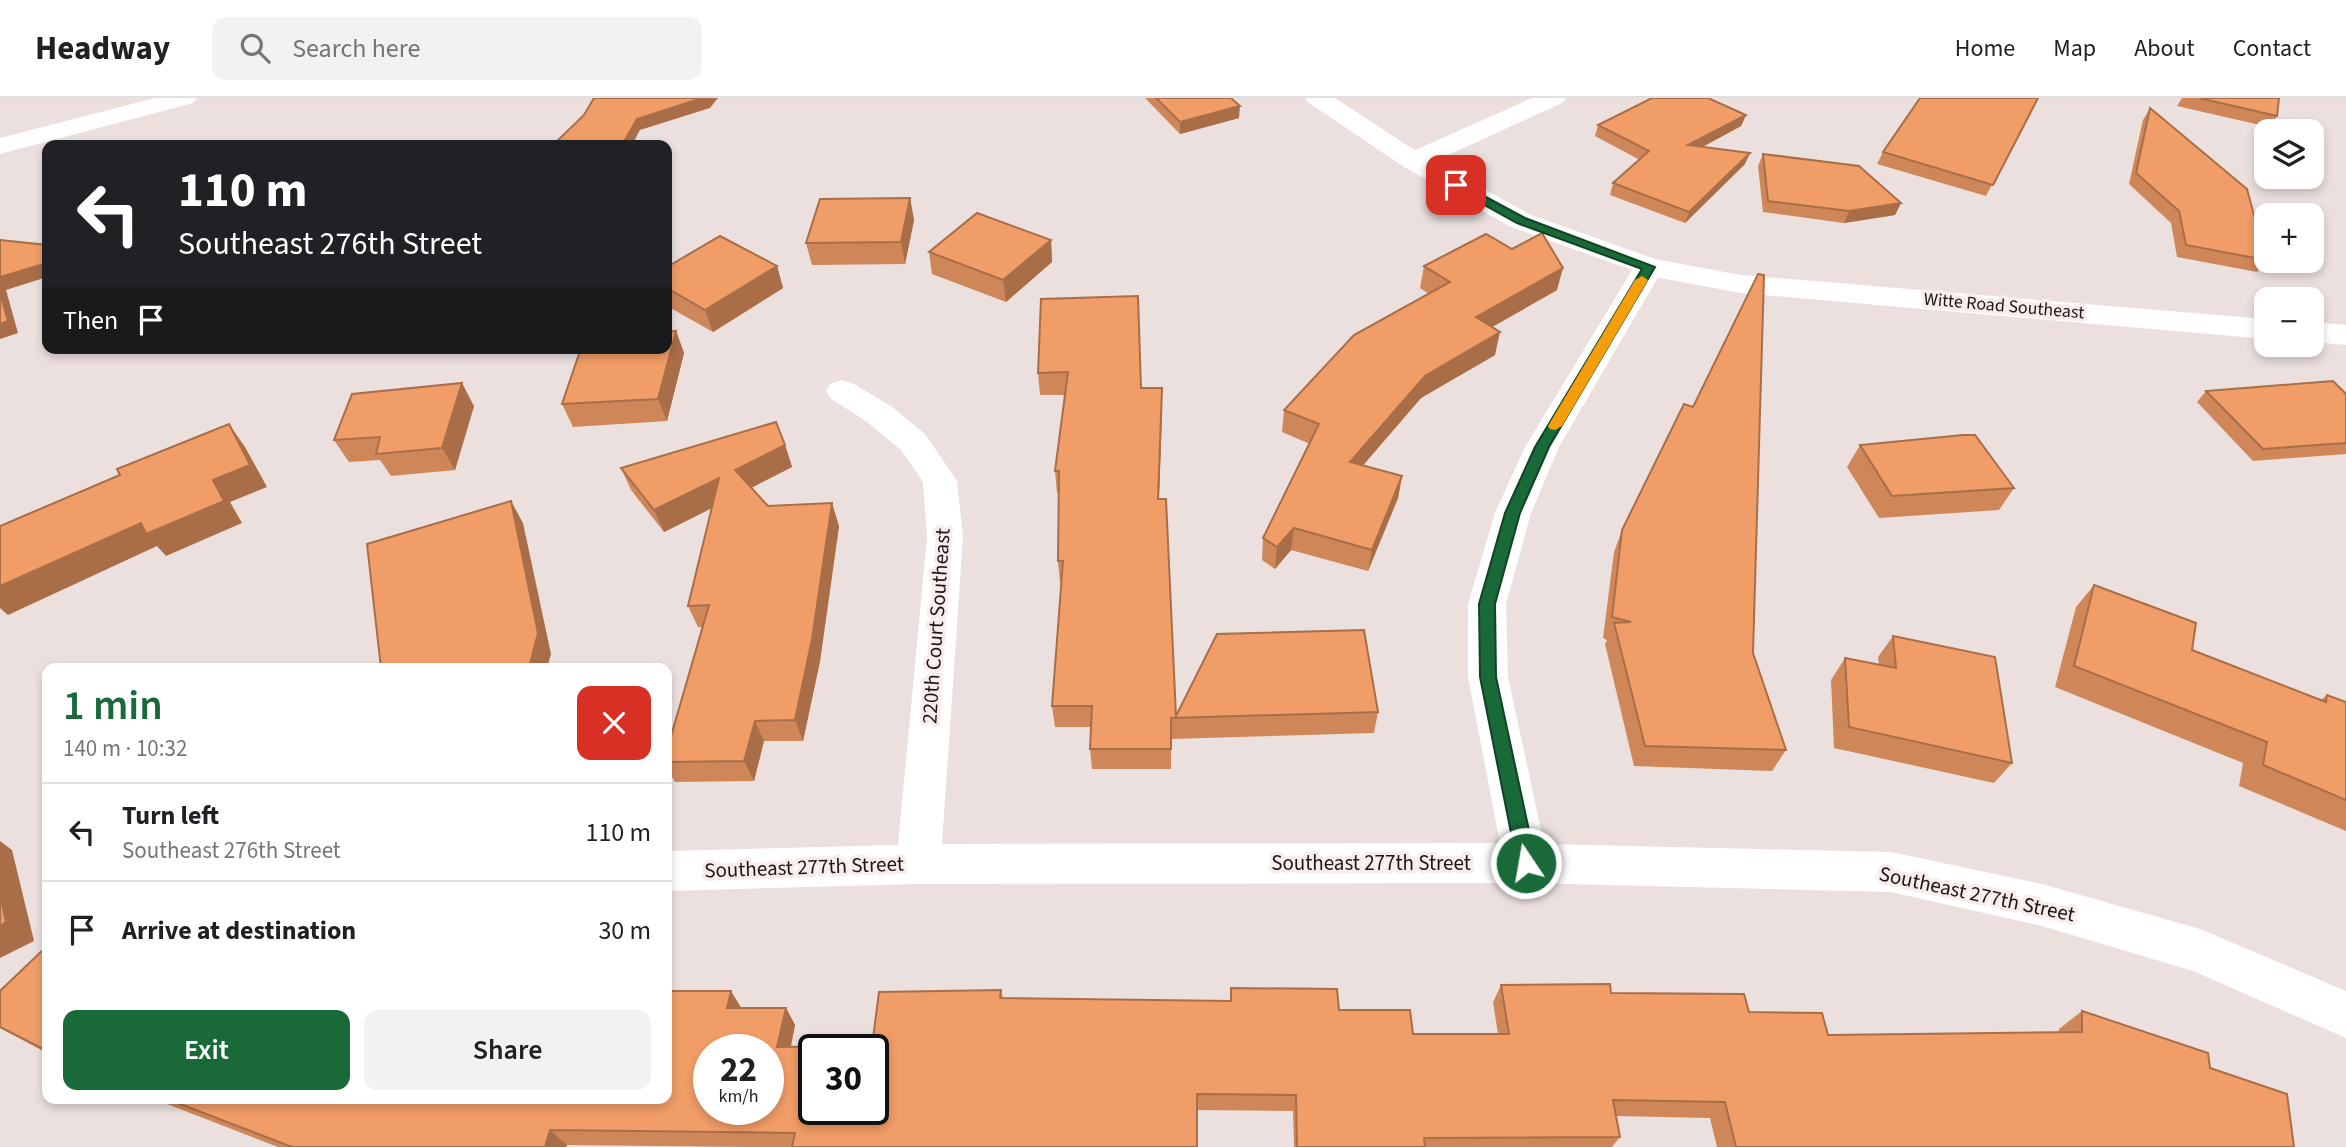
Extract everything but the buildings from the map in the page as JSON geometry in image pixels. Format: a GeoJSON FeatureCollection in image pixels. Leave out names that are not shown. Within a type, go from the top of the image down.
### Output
{"type":"FeatureCollection","features":[{"type":"Feature","properties":{"kind":"street"},"geometry":{"type":"LineString","coordinates":[[0,146],[184,98]]}},
{"type":"Feature","properties":{"kind":"street","name":"Witte Road Southeast"},"geometry":{"type":"LineString","coordinates":[[1318,98],[1413,161],[1521,220],[1649,267],[1741,284],[2254,327]]}},
{"type":"Feature","properties":{"kind":"street"},"geometry":{"type":"LineString","coordinates":[[1413,161],[1553,98]]}},
{"type":"Feature","properties":{"kind":"street"},"geometry":{"type":"LineString","coordinates":[[1526,863],[1488,677],[1487,604],[1513,513],[1542,447],[1649,267]]}},
{"type":"Feature","properties":{"kind":"street"},"geometry":{"type":"LineString","coordinates":[[2324,333],[2346,335]]}},
{"type":"Feature","properties":{"kind":"street","name":"220th Court Southeast"},"geometry":{"type":"LineString","coordinates":[[842,391],[879,414],[913,442],[940,481],[945,537],[918,864]]}},
{"type":"Feature","properties":{"kind":"street","name":"Southeast 277th Street"},"geometry":{"type":"LineString","coordinates":[[672,871],[918,864],[1526,863],[1891,872],[2042,905],[2200,951],[2346,1015]]}},
{"type":"Feature","properties":{"kind":"slow traffic"},"geometry":{"type":"LineString","coordinates":[[1555,426],[1642,280]]}},
{"type":"Feature","properties":{"kind":"route"},"geometry":{"type":"LineString","coordinates":[[1456,185],[1521,220],[1649,267],[1542,447],[1513,513],[1487,604],[1488,677],[1526,863]]}}]}
